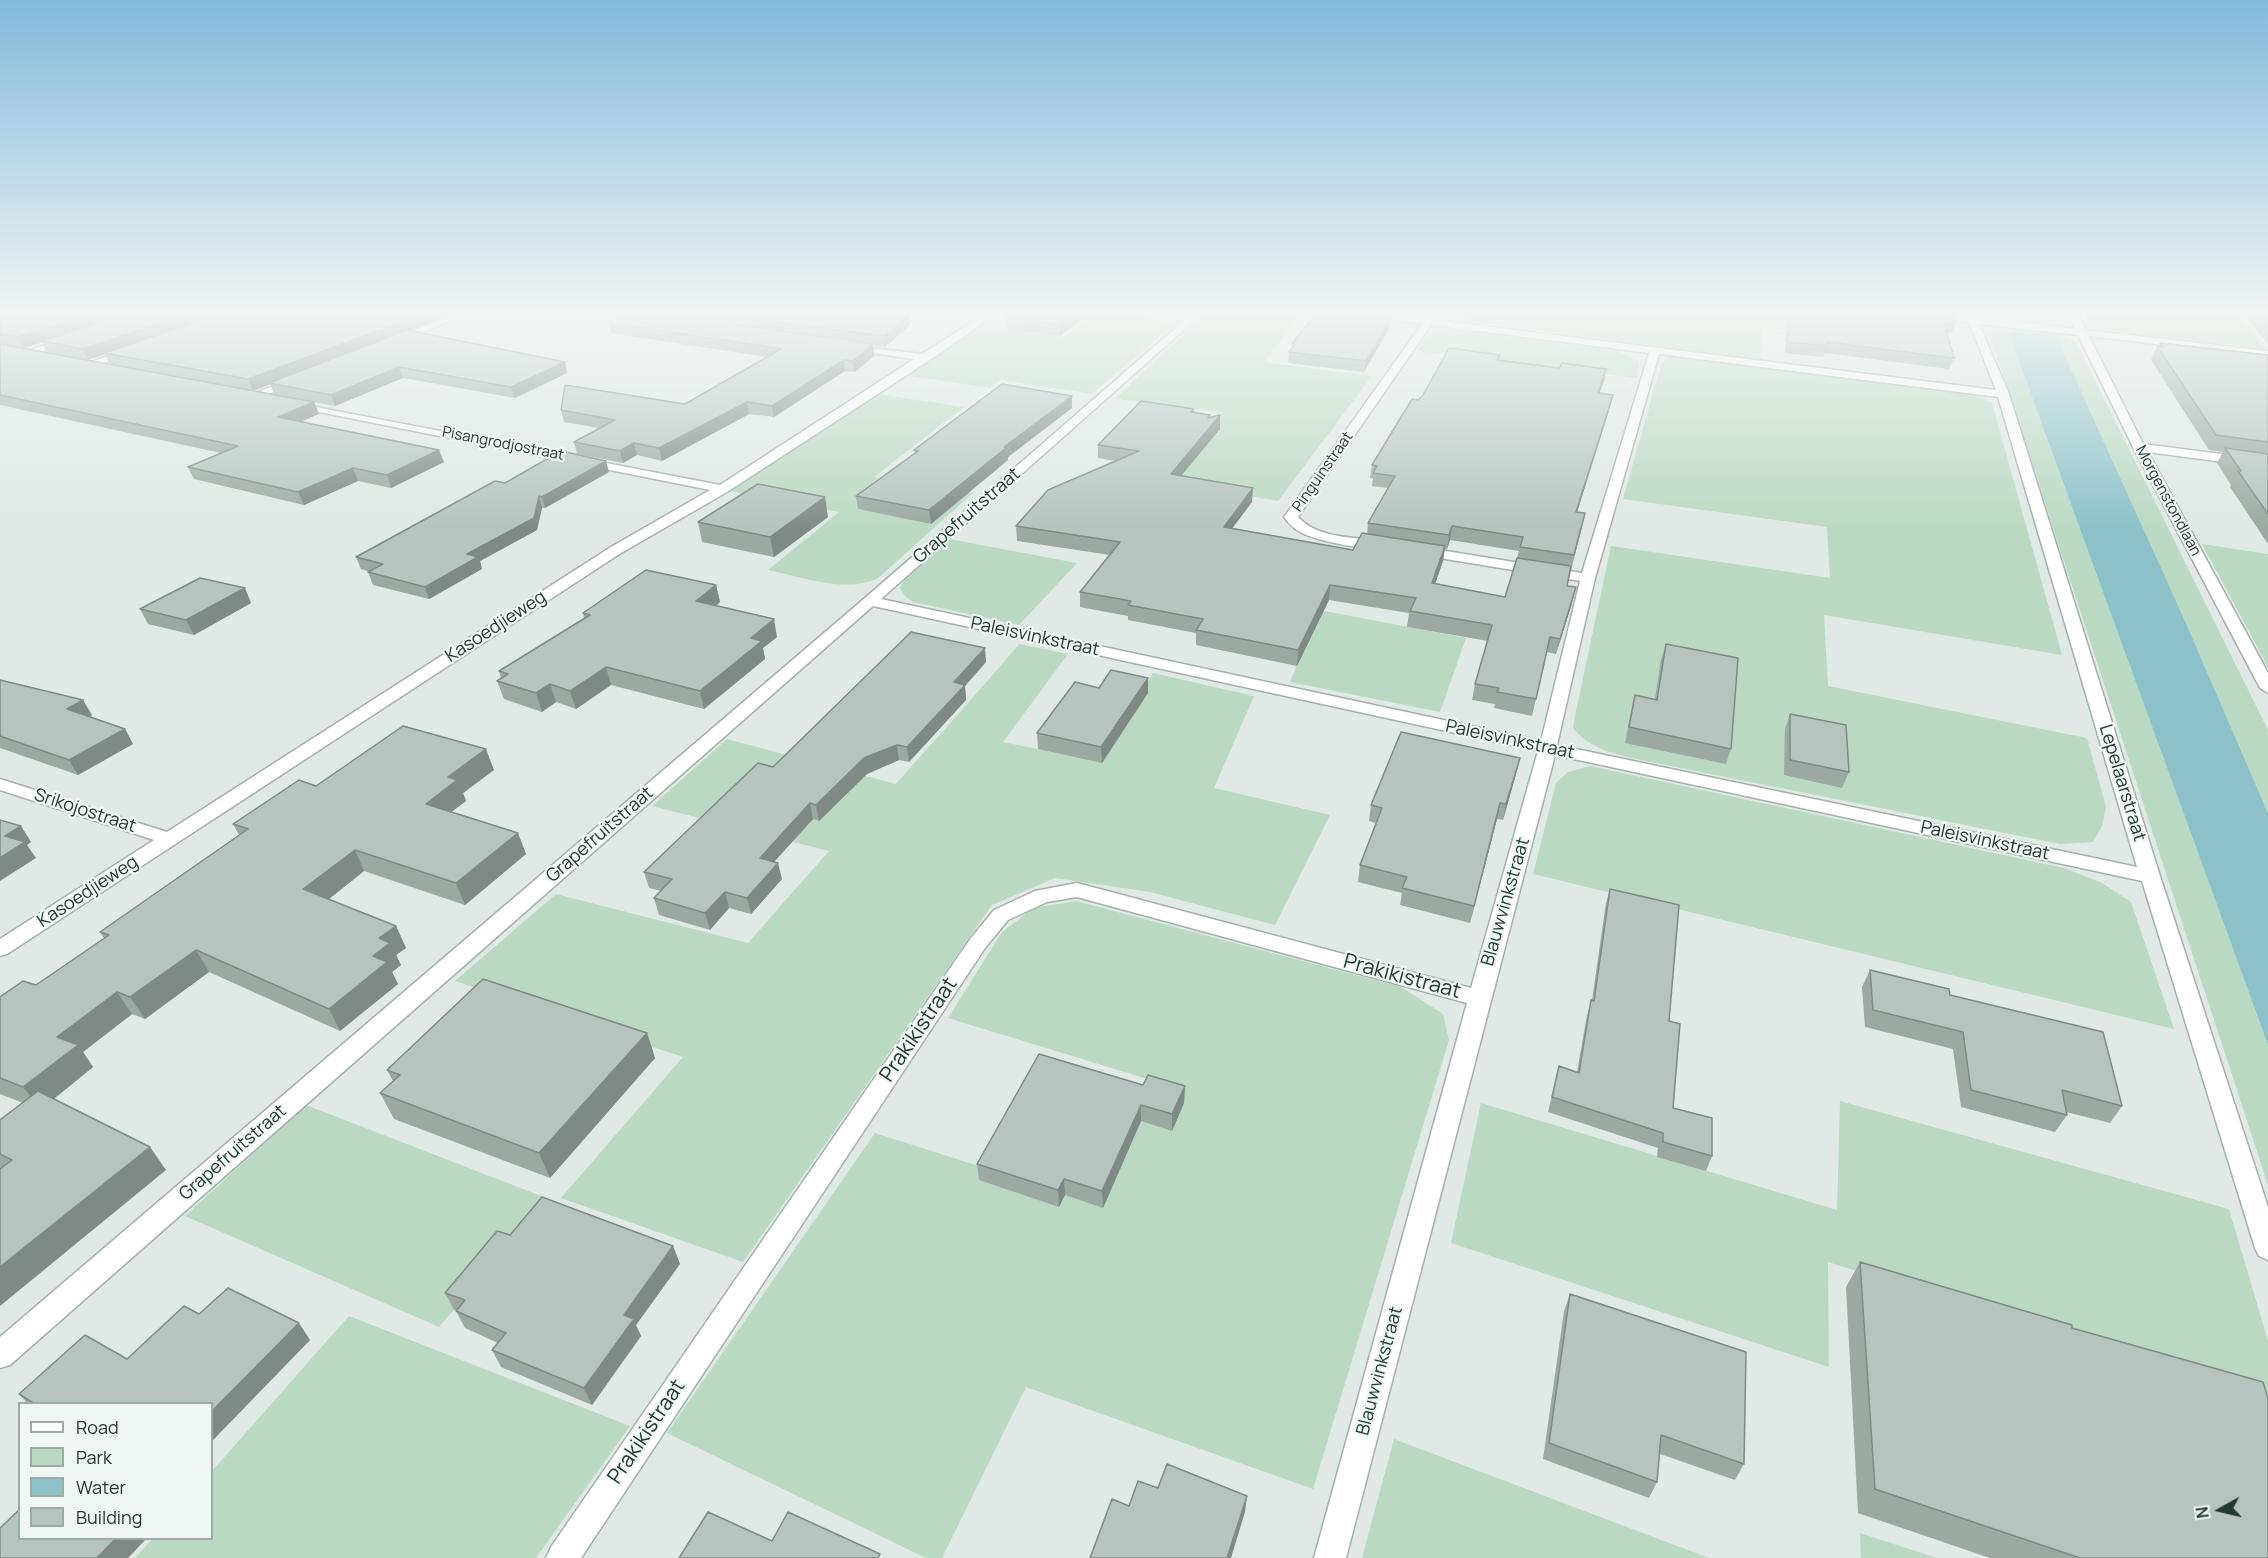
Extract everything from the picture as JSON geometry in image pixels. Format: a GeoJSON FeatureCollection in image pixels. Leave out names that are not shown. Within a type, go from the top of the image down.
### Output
{"type":"FeatureCollection","features":[{"type":"Feature","properties":{"kind":"street","name":"Pisangrodjostraat"},"geometry":{"type":"LineString","coordinates":[[279,385],[249,395],[722,489]]}},
{"type":"Feature","properties":{"kind":"street","name":"Kasoedjieweg"},"geometry":{"type":"LineString","coordinates":[[0,948],[616,550],[722,489],[884,385]]}},
{"type":"Feature","properties":{"kind":"street","name":"Grapefruitstraat"},"geometry":{"type":"LineString","coordinates":[[0,1355],[1116,385]]}},
{"type":"Feature","properties":{"kind":"street","name":"Pinguinstraat"},"geometry":{"type":"LineString","coordinates":[[1384,385],[1291,517],[1296,526],[1309,533],[1588,578]]}},
{"type":"Feature","properties":{"kind":"street","name":"Blauwvinkstraat"},"geometry":{"type":"LineString","coordinates":[[1330,1558],[1548,748],[1588,578],[1644,385]]}},
{"type":"Feature","properties":{"kind":"street"},"geometry":{"type":"LineString","coordinates":[[1930,385],[2004,394]]}},
{"type":"Feature","properties":{"kind":"street","name":"Lepelaarstraat"},"geometry":{"type":"LineString","coordinates":[[2000,385],[2150,876],[2268,1248]]}},
{"type":"Feature","properties":{"kind":"street","name":"Morgenstondlaan"},"geometry":{"type":"LineString","coordinates":[[2108,385],[2139,447],[2268,688]]}},
{"type":"Feature","properties":{"kind":"street"},"geometry":{"type":"LineString","coordinates":[[2139,447],[2268,464]]}},
{"type":"Feature","properties":{"kind":"street","name":"Paleisvinkstraat"},"geometry":{"type":"LineString","coordinates":[[870,601],[2150,876]]}},
{"type":"Feature","properties":{"kind":"street","name":"Srikojostraat"},"geometry":{"type":"LineString","coordinates":[[0,783],[170,839]]}},
{"type":"Feature","properties":{"kind":"street","name":"Prakikistraat"},"geometry":{"type":"LineString","coordinates":[[562,1558],[978,943],[1001,915],[1042,896],[1077,890],[1479,998]]}},
{"type":"Feature","properties":{"kind":"green space"},"geometry":{"type":"Polygon","coordinates":[[[968,385],[995,385],[990,388],[968,385]]]}},
{"type":"Feature","properties":{"kind":"green space"},"geometry":{"type":"Polygon","coordinates":[[[1032,385],[1103,385],[1092,394],[1032,385]]]}},
{"type":"Feature","properties":{"kind":"green space"},"geometry":{"type":"Polygon","coordinates":[[[1130,385],[1365,385],[1278,501],[1168,482],[1223,412],[1115,399],[1130,385]]]}},
{"type":"Feature","properties":{"kind":"green space"},"geometry":{"type":"Polygon","coordinates":[[[1656,385],[1905,385],[1962,392],[1981,397],[1992,403],[2062,655],[1824,615],[1828,686],[2087,738],[2106,807],[2102,826],[2093,842],[2060,844],[1636,759],[1609,752],[1586,741],[1573,728],[1611,546],[1830,578],[1827,527],[1623,499],[1656,385]]]}},
{"type":"Feature","properties":{"kind":"green space"},"geometry":{"type":"Polygon","coordinates":[[[2006,385],[2027,385],[2268,1045],[2268,1185],[2006,385]]]}},
{"type":"Feature","properties":{"kind":"green space"},"geometry":{"type":"Polygon","coordinates":[[[2076,385],[2097,385],[2268,730],[2268,813],[2185,621],[2076,385]]]}},
{"type":"Feature","properties":{"kind":"green space"},"geometry":{"type":"Polygon","coordinates":[[[877,394],[964,407],[874,477],[973,493],[877,579],[864,583],[837,584],[768,570],[839,512],[728,491],[877,394]]]}},
{"type":"Feature","properties":{"kind":"green space"},"geometry":{"type":"Polygon","coordinates":[[[949,539],[1077,563],[1019,625],[913,602],[905,596],[900,587],[906,578],[949,539]]]}},
{"type":"Feature","properties":{"kind":"green space"},"geometry":{"type":"Polygon","coordinates":[[[2202,544],[2268,554],[2268,667],[2202,544]]]}},
{"type":"Feature","properties":{"kind":"green space"},"geometry":{"type":"Polygon","coordinates":[[[1319,610],[1466,638],[1440,712],[1290,682],[1319,610]]]}},
{"type":"Feature","properties":{"kind":"green space"},"geometry":{"type":"Polygon","coordinates":[[[1019,644],[1068,654],[1003,742],[1102,762],[1153,673],[1254,696],[1214,788],[1330,815],[1275,925],[1150,892],[1055,878],[992,905],[743,1262],[561,1198],[683,1057],[455,981],[556,894],[748,943],[829,851],[652,806],[727,739],[896,784],[1019,644]]]}},
{"type":"Feature","properties":{"kind":"green space"},"geometry":{"type":"Polygon","coordinates":[[[1590,766],[2064,868],[2102,883],[2131,902],[2174,1029],[1533,874],[1556,783],[1568,772],[1590,766]]]}},
{"type":"Feature","properties":{"kind":"green space"},"geometry":{"type":"Polygon","coordinates":[[[1076,901],[1401,987],[1443,1014],[1449,1040],[1313,1489],[1026,1387],[942,1558],[926,1558],[667,1433],[875,1133],[1095,1203],[1154,1081],[948,1018],[1002,932],[1034,908],[1076,901]]]}},
{"type":"Feature","properties":{"kind":"green space"},"geometry":{"type":"Polygon","coordinates":[[[1840,1101],[2229,1209],[2268,1341],[2268,1401],[1828,1262],[1829,1367],[1451,1243],[1481,1103],[1837,1210],[1840,1101]]]}},
{"type":"Feature","properties":{"kind":"green space"},"geometry":{"type":"Polygon","coordinates":[[[306,1105],[549,1199],[439,1327],[185,1216],[306,1105]]]}},
{"type":"Feature","properties":{"kind":"green space"},"geometry":{"type":"Polygon","coordinates":[[[349,1316],[630,1426],[536,1558],[135,1558],[151,1540],[213,1540],[213,1470],[349,1316]]]}},
{"type":"Feature","properties":{"kind":"green space"},"geometry":{"type":"Polygon","coordinates":[[[1394,1439],[1709,1558],[1362,1558],[1394,1439]]]}},
{"type":"Feature","properties":{"kind":"green space"},"geometry":{"type":"Polygon","coordinates":[[[1860,1533],[1937,1558],[1861,1558],[1860,1533]]]}},
{"type":"Feature","properties":{"kind":"water"},"geometry":{"type":"Polygon","coordinates":[[[2027,385],[2078,385],[2185,621],[2268,813],[2268,1045],[2027,385]]]}},
{"type":"Feature","properties":{"kind":"building"},"geometry":{"type":"Polygon","coordinates":[[[0,385],[220,385],[314,402],[278,417],[439,450],[387,475],[353,468],[298,492],[188,467],[238,446],[0,395],[0,385]]]}},
{"type":"Feature","properties":{"kind":"building"},"geometry":{"type":"Polygon","coordinates":[[[278,385],[356,385],[331,395],[278,385]]]}},
{"type":"Feature","properties":{"kind":"building"},"geometry":{"type":"Polygon","coordinates":[[[565,385],[685,404],[719,385],[805,385],[772,406],[747,402],[659,448],[634,443],[620,451],[574,442],[615,420],[561,410],[565,385]]]}},
{"type":"Feature","properties":{"kind":"building"},"geometry":{"type":"Polygon","coordinates":[[[1001,385],[1072,396],[1004,447],[1007,447],[929,510],[856,496],[918,451],[914,450],[1001,385]]]}},
{"type":"Feature","properties":{"kind":"building"},"geometry":{"type":"Polygon","coordinates":[[[1429,385],[1601,385],[1598,393],[1613,395],[1576,512],[1585,513],[1574,555],[1520,547],[1523,537],[1452,526],[1449,535],[1368,523],[1395,476],[1373,473],[1377,466],[1372,465],[1412,399],[1418,400],[1429,385]]]}},
{"type":"Feature","properties":{"kind":"building"},"geometry":{"type":"Polygon","coordinates":[[[2183,385],[2268,385],[2268,442],[2216,435],[2183,385]]]}},
{"type":"Feature","properties":{"kind":"building"},"geometry":{"type":"Polygon","coordinates":[[[1141,401],[1194,409],[1191,412],[1210,415],[1208,418],[1220,415],[1171,474],[1253,488],[1224,527],[1353,550],[1362,533],[1445,546],[1432,583],[1505,597],[1517,558],[1571,566],[1567,586],[1576,587],[1560,639],[1550,637],[1536,699],[1497,692],[1499,688],[1475,684],[1492,625],[1410,611],[1416,598],[1330,585],[1298,650],[1196,630],[1203,619],[1128,605],[1131,601],[1080,592],[1120,542],[1016,526],[1048,490],[1139,451],[1098,445],[1141,401]]]}},
{"type":"Feature","properties":{"kind":"building"},"geometry":{"type":"Polygon","coordinates":[[[2225,448],[2268,454],[2268,514],[2238,471],[2241,471],[2225,448]]]}},
{"type":"Feature","properties":{"kind":"building"},"geometry":{"type":"Polygon","coordinates":[[[561,451],[606,461],[542,497],[539,496],[534,518],[467,554],[478,557],[425,587],[368,572],[383,564],[356,557],[495,481],[505,483],[561,451]]]}},
{"type":"Feature","properties":{"kind":"building"},"geometry":{"type":"Polygon","coordinates":[[[758,484],[825,497],[770,537],[698,522],[758,484]]]}},
{"type":"Feature","properties":{"kind":"building"},"geometry":{"type":"Polygon","coordinates":[[[646,570],[716,585],[696,601],[774,619],[751,638],[762,641],[700,691],[606,667],[570,691],[550,684],[536,693],[497,681],[508,674],[499,671],[590,615],[583,613],[646,570]]]}},
{"type":"Feature","properties":{"kind":"building"},"geometry":{"type":"Polygon","coordinates":[[[200,578],[245,588],[186,620],[140,609],[200,578]]]}},
{"type":"Feature","properties":{"kind":"building"},"geometry":{"type":"Polygon","coordinates":[[[911,632],[985,648],[954,682],[965,685],[907,747],[897,745],[864,758],[816,805],[810,803],[760,858],[778,863],[747,898],[725,892],[705,913],[654,898],[672,879],[644,872],[758,763],[773,767],[911,632]]]}},
{"type":"Feature","properties":{"kind":"building"},"geometry":{"type":"Polygon","coordinates":[[[1666,644],[1738,658],[1731,749],[1629,727],[1635,695],[1657,700],[1666,644]]]}},
{"type":"Feature","properties":{"kind":"building"},"geometry":{"type":"Polygon","coordinates":[[[1111,670],[1148,678],[1101,747],[1037,733],[1075,682],[1099,688],[1111,670]]]}},
{"type":"Feature","properties":{"kind":"building"},"geometry":{"type":"Polygon","coordinates":[[[0,680],[83,700],[67,709],[125,729],[69,760],[0,736],[0,680]]]}},
{"type":"Feature","properties":{"kind":"building"},"geometry":{"type":"Polygon","coordinates":[[[1790,714],[1846,725],[1849,772],[1790,760],[1790,714]]]}},
{"type":"Feature","properties":{"kind":"building"},"geometry":{"type":"Polygon","coordinates":[[[403,726],[486,749],[448,777],[457,780],[426,804],[518,833],[456,883],[355,850],[303,889],[396,926],[379,938],[390,943],[373,956],[387,962],[329,1009],[196,950],[130,997],[117,992],[57,1037],[78,1045],[23,1087],[0,1078],[0,997],[23,981],[36,985],[109,935],[100,932],[248,829],[233,824],[299,780],[316,786],[403,726]]]}},
{"type":"Feature","properties":{"kind":"building"},"geometry":{"type":"Polygon","coordinates":[[[1401,732],[1520,758],[1506,804],[1500,803],[1474,906],[1402,888],[1407,877],[1360,865],[1382,808],[1371,805],[1401,732]]]}},
{"type":"Feature","properties":{"kind":"building"},"geometry":{"type":"Polygon","coordinates":[[[0,820],[21,826],[5,836],[25,842],[0,858],[0,820]]]}},
{"type":"Feature","properties":{"kind":"building"},"geometry":{"type":"Polygon","coordinates":[[[1610,889],[1679,905],[1669,1021],[1680,1024],[1673,1108],[1712,1118],[1712,1156],[1663,1142],[1663,1133],[1552,1097],[1559,1066],[1579,1073],[1591,1000],[1594,1001],[1610,889]]]}},
{"type":"Feature","properties":{"kind":"building"},"geometry":{"type":"Polygon","coordinates":[[[1870,970],[1949,989],[1950,995],[2103,1032],[2122,1106],[2062,1090],[2067,1115],[1971,1090],[1963,1032],[1873,1010],[1870,970]]]}},
{"type":"Feature","properties":{"kind":"building"},"geometry":{"type":"Polygon","coordinates":[[[483,979],[647,1033],[539,1153],[380,1093],[400,1075],[387,1070],[483,979]]]}},
{"type":"Feature","properties":{"kind":"building"},"geometry":{"type":"Polygon","coordinates":[[[1039,1054],[1143,1085],[1148,1075],[1185,1086],[1172,1114],[1141,1105],[1102,1191],[1064,1179],[1058,1190],[977,1164],[1039,1054]]]}},
{"type":"Feature","properties":{"kind":"building"},"geometry":{"type":"Polygon","coordinates":[[[38,1091],[150,1147],[0,1267],[0,1169],[12,1160],[0,1154],[0,1120],[38,1091]]]}},
{"type":"Feature","properties":{"kind":"building"},"geometry":{"type":"Polygon","coordinates":[[[542,1197],[673,1246],[624,1315],[634,1319],[584,1388],[492,1350],[506,1333],[456,1311],[465,1300],[445,1293],[497,1231],[510,1235],[542,1197]]]}},
{"type":"Feature","properties":{"kind":"building"},"geometry":{"type":"Polygon","coordinates":[[[1860,1262],[2072,1325],[2072,1328],[2263,1382],[2268,1398],[2268,1558],[2080,1558],[1875,1489],[1860,1262]]]}},
{"type":"Feature","properties":{"kind":"building"},"geometry":{"type":"Polygon","coordinates":[[[228,1288],[299,1323],[213,1410],[213,1402],[32,1402],[19,1394],[85,1335],[127,1359],[184,1306],[199,1314],[228,1288]]]}},
{"type":"Feature","properties":{"kind":"building"},"geometry":{"type":"Polygon","coordinates":[[[1570,1294],[1746,1352],[1744,1464],[1661,1435],[1657,1482],[1549,1443],[1570,1294]]]}},
{"type":"Feature","properties":{"kind":"building"},"geometry":{"type":"Polygon","coordinates":[[[1167,1464],[1247,1496],[1227,1558],[1090,1558],[1112,1499],[1129,1506],[1138,1481],[1158,1488],[1167,1464]]]}},
{"type":"Feature","properties":{"kind":"building"},"geometry":{"type":"Polygon","coordinates":[[[18,1511],[18,1540],[114,1540],[97,1558],[0,1558],[0,1528],[18,1511]]]}},
{"type":"Feature","properties":{"kind":"building"},"geometry":{"type":"Polygon","coordinates":[[[708,1512],[772,1541],[788,1512],[880,1554],[878,1558],[679,1558],[708,1512]]]}}]}
